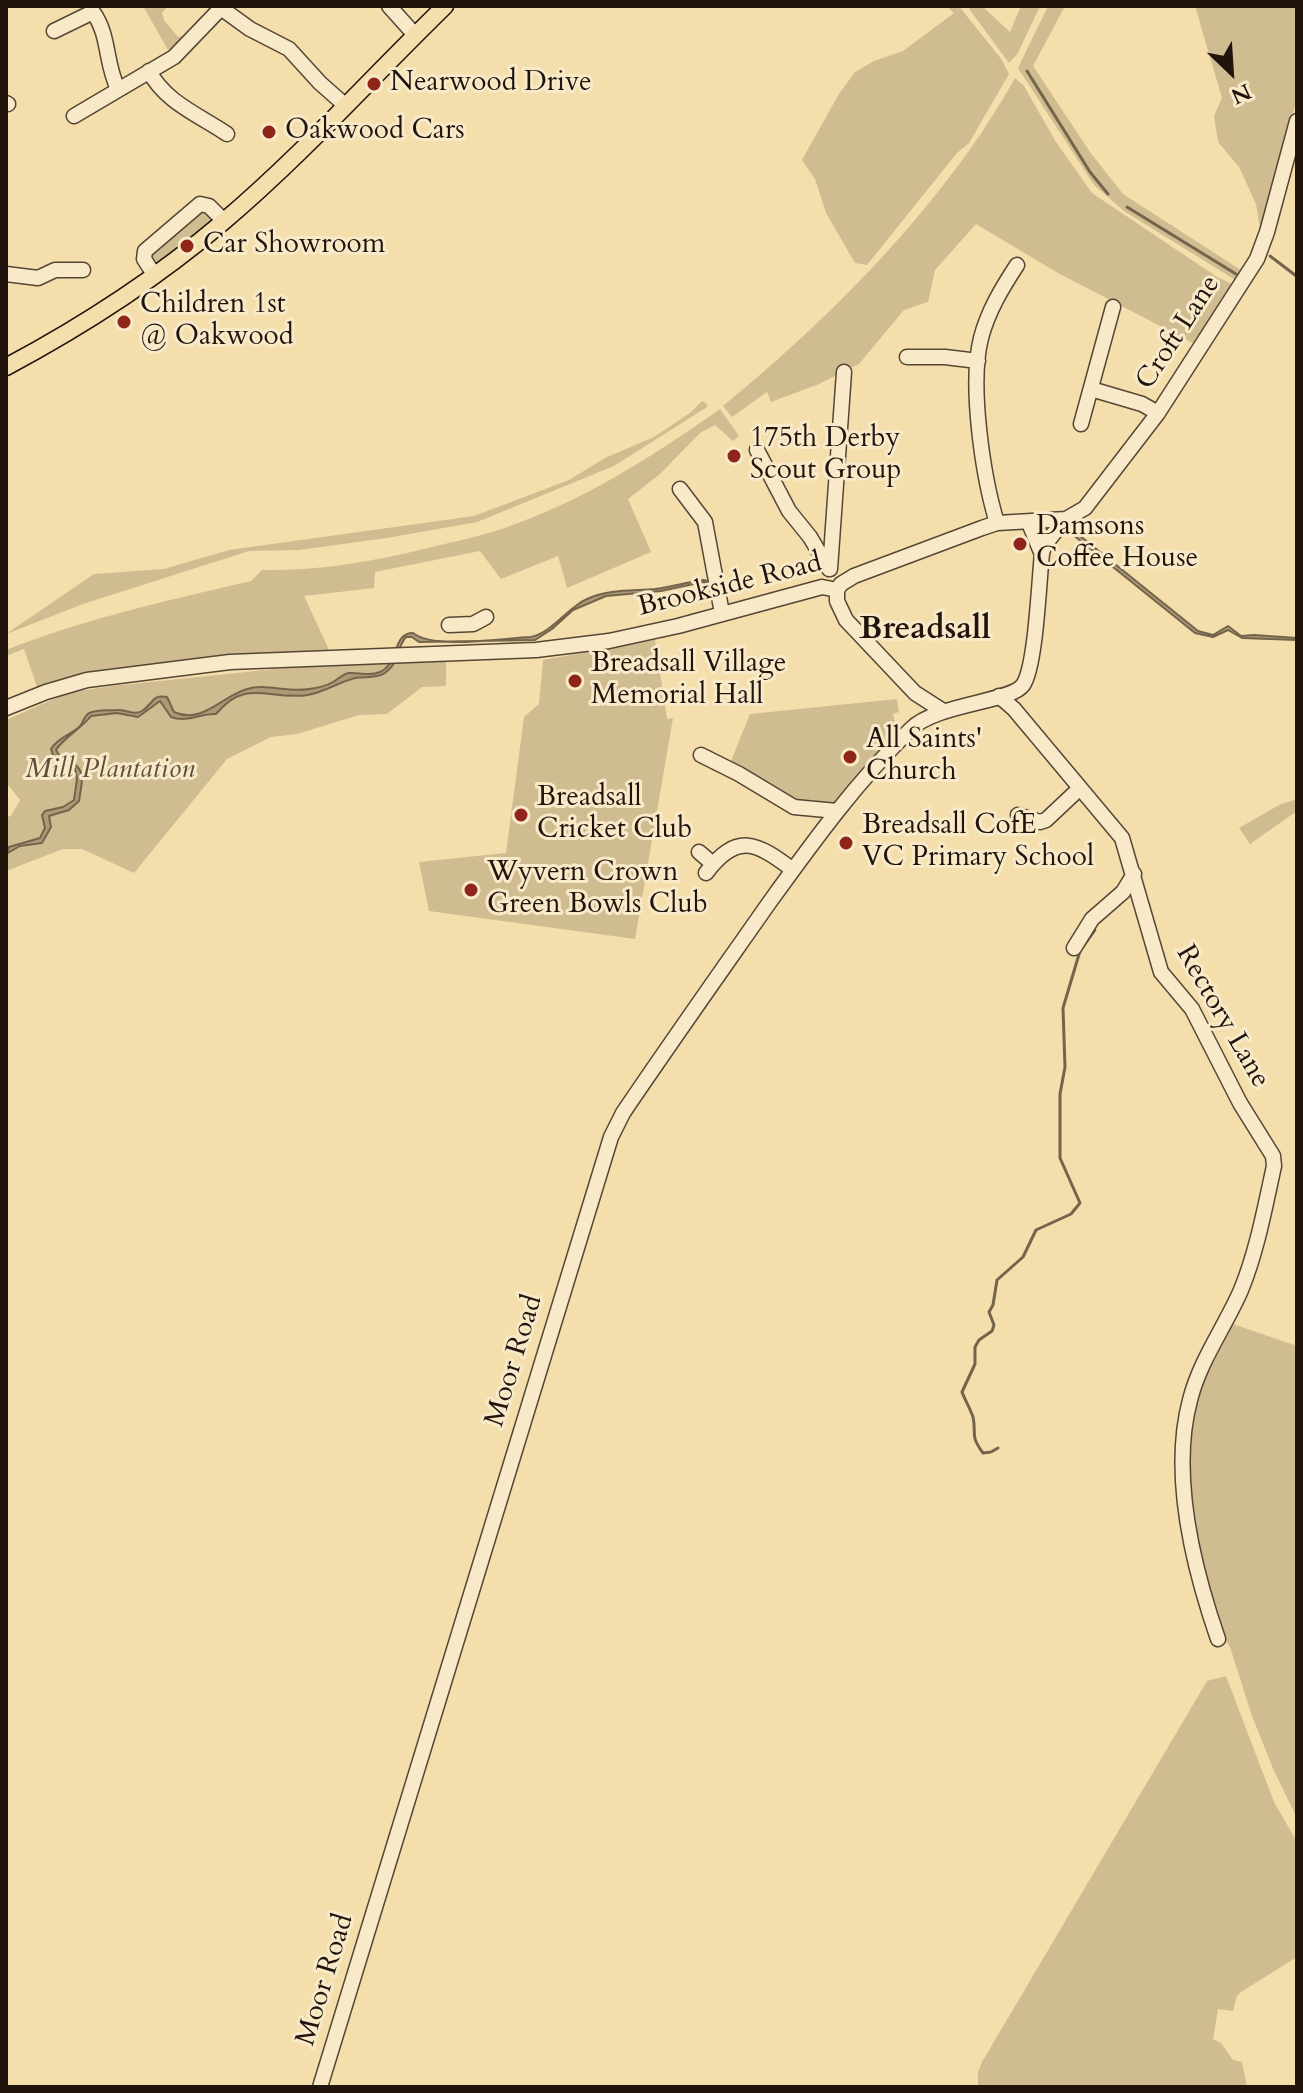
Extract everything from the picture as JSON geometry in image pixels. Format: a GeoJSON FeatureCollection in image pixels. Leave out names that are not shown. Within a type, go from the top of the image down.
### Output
{"type":"FeatureCollection","features":[{"type":"Feature","properties":{"kind":"main road"},"geometry":{"type":"LineString","coordinates":[[6,367],[97,316],[155,276],[224,221],[346,106],[445,6]]}},
{"type":"Feature","properties":{"kind":"street"},"geometry":{"type":"LineString","coordinates":[[389,6],[415,35]]}},
{"type":"Feature","properties":{"kind":"street"},"geometry":{"type":"LineString","coordinates":[[74,116],[174,57],[222,7],[250,29],[289,49],[346,106]]}},
{"type":"Feature","properties":{"kind":"street"},"geometry":{"type":"LineString","coordinates":[[54,31],[93,12],[105,32],[109,69],[118,89]]}},
{"type":"Feature","properties":{"kind":"street"},"geometry":{"type":"LineString","coordinates":[[149,71],[156,85],[169,98],[227,134]]}},
{"type":"Feature","properties":{"kind":"street","name":"Croft Lane"},"geometry":{"type":"LineString","coordinates":[[1066,519],[1085,508],[1102,489],[1158,413],[1257,259],[1297,121]]}},
{"type":"Feature","properties":{"kind":"street"},"geometry":{"type":"LineString","coordinates":[[155,276],[144,259],[145,251],[200,204],[209,206],[224,221]]}},
{"type":"Feature","properties":{"kind":"street"},"geometry":{"type":"LineString","coordinates":[[997,523],[989,497],[984,456],[978,361],[1000,281],[1017,265]]}},
{"type":"Feature","properties":{"kind":"street"},"geometry":{"type":"LineString","coordinates":[[6,274],[38,278],[55,270],[83,270]]}},
{"type":"Feature","properties":{"kind":"street"},"geometry":{"type":"LineString","coordinates":[[1081,424],[1113,307]]}},
{"type":"Feature","properties":{"kind":"street"},"geometry":{"type":"LineString","coordinates":[[907,357],[930,350],[978,361]]}},
{"type":"Feature","properties":{"kind":"street"},"geometry":{"type":"LineString","coordinates":[[830,569],[844,372]]}},
{"type":"Feature","properties":{"kind":"street"},"geometry":{"type":"LineString","coordinates":[[1091,389],[1142,404],[1158,413]]}},
{"type":"Feature","properties":{"kind":"street"},"geometry":{"type":"LineString","coordinates":[[757,450],[789,511],[830,569]]}},
{"type":"Feature","properties":{"kind":"street"},"geometry":{"type":"LineString","coordinates":[[680,489],[705,522],[722,613]]}},
{"type":"Feature","properties":{"kind":"street"},"geometry":{"type":"LineString","coordinates":[[1023,720],[1025,680],[1042,569],[1034,522],[1066,519]]}},
{"type":"Feature","properties":{"kind":"street"},"geometry":{"type":"LineString","coordinates":[[1041,552],[1066,519]]}},
{"type":"Feature","properties":{"kind":"street","name":"Brookside Road"},"geometry":{"type":"LineString","coordinates":[[6,708],[87,680],[230,662],[403,653],[470,639],[536,650],[641,636],[818,588],[837,590],[854,576],[997,523],[1034,522]]}},
{"type":"Feature","properties":{"kind":"street"},"geometry":{"type":"LineString","coordinates":[[818,588],[822,575],[830,569],[840,568],[854,576]]}},
{"type":"Feature","properties":{"kind":"street"},"geometry":{"type":"LineString","coordinates":[[837,590],[839,606],[846,620],[915,693],[943,711]]}},
{"type":"Feature","properties":{"kind":"street","name":"Brookside Road"},"geometry":{"type":"LineString","coordinates":[[470,639],[486,617]]}},
{"type":"Feature","properties":{"kind":"street","name":"Brookside Road"},"geometry":{"type":"LineString","coordinates":[[449,625],[470,639]]}},
{"type":"Feature","properties":{"kind":"street"},"geometry":{"type":"LineString","coordinates":[[999,696],[1018,690],[1025,680]]}},
{"type":"Feature","properties":{"kind":"street"},"geometry":{"type":"LineString","coordinates":[[912,727],[917,713],[915,693]]}},
{"type":"Feature","properties":{"kind":"street","name":"Moor Road"},"geometry":{"type":"LineString","coordinates":[[320,2087],[611,1137],[623,1113],[675,1037],[837,811],[912,727],[943,711],[999,696]]}},
{"type":"Feature","properties":{"kind":"street","name":"Rectory Lane"},"geometry":{"type":"LineString","coordinates":[[999,696],[1023,720],[1122,838],[1161,972],[1192,1009],[1240,1103],[1273,1156],[1274,1166],[1259,1232],[1241,1289],[1198,1375],[1184,1431],[1184,1474],[1191,1542],[1203,1595],[1218,1639]]}},
{"type":"Feature","properties":{"kind":"street"},"geometry":{"type":"LineString","coordinates":[[701,755],[794,807],[837,811]]}},
{"type":"Feature","properties":{"kind":"street"},"geometry":{"type":"LineString","coordinates":[[1018,815],[1040,822],[1046,820],[1080,788]]}},
{"type":"Feature","properties":{"kind":"street"},"geometry":{"type":"LineString","coordinates":[[699,852],[709,869],[732,847],[752,845],[763,848],[793,870]]}},
{"type":"Feature","properties":{"kind":"street"},"geometry":{"type":"LineString","coordinates":[[1074,948],[1092,919],[1116,898],[1134,874]]}},
{"type":"Feature","properties":{"kind":"street"},"geometry":{"type":"LineString","coordinates":[[1116,898],[1128,896],[1142,900]]}},
{"type":"Feature","properties":{"kind":"green space"},"geometry":{"type":"Polygon","coordinates":[[[143,6],[168,6],[162,13],[164,20],[178,37],[184,36],[168,50],[143,6]]]}},
{"type":"Feature","properties":{"kind":"green space"},"geometry":{"type":"Polygon","coordinates":[[[946,6],[959,6],[1002,60],[1009,74],[969,143],[957,153],[867,265],[855,263],[826,213],[815,179],[802,160],[855,72],[874,61],[903,51],[954,13],[946,6]]]}},
{"type":"Feature","properties":{"kind":"green space"},"geometry":{"type":"Polygon","coordinates":[[[967,6],[982,6],[1010,32],[1021,6],[1040,6],[1018,53],[1009,63],[967,6]]]}},
{"type":"Feature","properties":{"kind":"green space"},"geometry":{"type":"Polygon","coordinates":[[[1048,6],[1065,6],[1033,66],[1090,152],[1123,194],[1244,272],[1237,281],[1124,211],[1094,185],[1018,68],[1048,6]]]}},
{"type":"Feature","properties":{"kind":"green space"},"geometry":{"type":"Polygon","coordinates":[[[1195,6],[1297,6],[1297,99],[1260,228],[1256,204],[1239,167],[1218,142],[1214,116],[1222,98],[1195,6]]]}},
{"type":"Feature","properties":{"kind":"green space"},"geometry":{"type":"Polygon","coordinates":[[[1015,78],[1024,86],[1056,142],[1092,193],[1217,277],[1234,285],[1195,344],[1058,273],[976,224],[935,270],[928,302],[904,310],[859,364],[819,384],[771,402],[767,392],[732,417],[723,406],[805,335],[921,213],[956,169],[1015,78]]]}},
{"type":"Feature","properties":{"kind":"green space"},"geometry":{"type":"Polygon","coordinates":[[[205,208],[215,221],[158,267],[147,260],[150,252],[205,208]]]}},
{"type":"Feature","properties":{"kind":"green space"},"geometry":{"type":"Polygon","coordinates":[[[702,401],[707,407],[614,466],[477,522],[299,550],[249,551],[83,604],[6,634],[94,574],[164,569],[229,550],[474,516],[569,480],[605,458],[654,437],[702,401]]]}},
{"type":"Feature","properties":{"kind":"green space"},"geometry":{"type":"Polygon","coordinates":[[[720,409],[739,436],[733,441],[715,425],[700,433],[660,474],[628,499],[651,552],[567,588],[558,556],[501,579],[480,551],[375,572],[374,588],[304,596],[330,652],[220,657],[146,665],[37,687],[24,649],[6,656],[6,650],[66,629],[251,581],[262,570],[364,562],[507,527],[597,487],[720,409]]]}},
{"type":"Feature","properties":{"kind":"green space"},"geometry":{"type":"Polygon","coordinates":[[[655,640],[667,719],[673,718],[635,939],[429,911],[419,862],[506,853],[524,717],[539,704],[543,660],[655,640]]]}},
{"type":"Feature","properties":{"kind":"green space","name":"Mill Plantation"},"geometry":{"type":"Polygon","coordinates":[[[446,657],[446,686],[422,687],[387,714],[359,715],[297,734],[271,737],[227,759],[134,873],[82,849],[63,849],[6,871],[6,817],[11,816],[20,800],[6,782],[6,720],[67,693],[112,686],[332,663],[446,657]]]}},
{"type":"Feature","properties":{"kind":"green space"},"geometry":{"type":"Polygon","coordinates":[[[897,699],[899,712],[893,714],[898,735],[834,803],[800,802],[781,794],[731,761],[750,714],[897,699]]]}},
{"type":"Feature","properties":{"kind":"green space"},"geometry":{"type":"Polygon","coordinates":[[[1297,799],[1297,811],[1250,844],[1239,828],[1279,805],[1297,799]]]}},
{"type":"Feature","properties":{"kind":"green space"},"geometry":{"type":"Polygon","coordinates":[[[1230,1323],[1297,1346],[1297,1818],[1252,1716],[1230,1647],[1222,1635],[1209,1597],[1189,1486],[1186,1416],[1230,1323]]]}},
{"type":"Feature","properties":{"kind":"green space"},"geometry":{"type":"Polygon","coordinates":[[[1226,1676],[1274,1802],[1297,1842],[1297,1957],[1241,1992],[1233,2011],[1218,2009],[1213,2039],[1221,2043],[1233,2060],[1242,2062],[1247,2087],[978,2087],[982,2062],[1207,1681],[1226,1676]]]}},
{"type":"Feature","properties":{"kind":"shaded area"},"geometry":{"type":"Polygon","coordinates":[[[1074,531],[1198,631],[1213,635],[1228,626],[1241,636],[1297,640],[1242,638],[1228,630],[1213,637],[1195,633],[1072,534],[1074,531]]]}},
{"type":"Feature","properties":{"kind":"shaded area"},"geometry":{"type":"Polygon","coordinates":[[[704,580],[714,584],[714,587],[703,582],[661,591],[606,596],[573,610],[535,640],[483,641],[539,634],[580,603],[603,594],[704,580]]]}},
{"type":"Feature","properties":{"kind":"shaded area"},"geometry":{"type":"Polygon","coordinates":[[[406,634],[446,642],[419,642],[406,637],[394,664],[382,675],[355,678],[308,695],[248,693],[227,703],[216,714],[188,718],[171,717],[160,701],[138,717],[117,713],[91,716],[56,750],[60,757],[79,768],[82,785],[79,801],[69,810],[49,816],[51,827],[42,843],[20,846],[6,854],[9,847],[40,838],[45,828],[42,815],[45,811],[63,807],[74,800],[75,769],[54,758],[51,749],[77,729],[89,713],[111,710],[139,712],[162,696],[167,697],[174,712],[194,715],[247,689],[309,689],[327,685],[347,674],[380,672],[390,663],[398,643],[406,634]]]}},
{"type":"Feature","properties":{"kind":"waterway"},"geometry":{"type":"LineString","coordinates":[[1027,71],[1090,172],[1108,194]]}},
{"type":"Feature","properties":{"kind":"waterway"},"geometry":{"type":"LineString","coordinates":[[1127,207],[1236,274]]}},
{"type":"Feature","properties":{"kind":"waterway"},"geometry":{"type":"LineString","coordinates":[[1270,256],[1295,275]]}},
{"type":"Feature","properties":{"kind":"waterway"},"geometry":{"type":"LineString","coordinates":[[998,1448],[983,1453],[979,1447],[973,1417],[962,1392],[975,1364],[975,1347],[992,1331],[994,1325],[989,1312],[997,1280],[1023,1257],[1036,1230],[1071,1214],[1080,1203],[1060,1158],[1060,1094],[1065,1067],[1063,1008],[1080,951],[1095,930]]}},
{"type":"Feature","properties":{"kind":"place","name":"Nearwood Drive"},"geometry":{"type":"Point","coordinates":[374,84]}},
{"type":"Feature","properties":{"kind":"place","name":"Oakwood Cars"},"geometry":{"type":"Point","coordinates":[269,132]}},
{"type":"Feature","properties":{"kind":"place","name":"Car Showroom"},"geometry":{"type":"Point","coordinates":[187,246]}},
{"type":"Feature","properties":{"kind":"place","name":"Children 1st @ Oakwood"},"geometry":{"type":"Point","coordinates":[124,322]}},
{"type":"Feature","properties":{"kind":"place","name":"175th Derby Scout Group"},"geometry":{"type":"Point","coordinates":[734,456]}},
{"type":"Feature","properties":{"kind":"place","name":"Damsons Coffee House"},"geometry":{"type":"Point","coordinates":[1020,544]}},
{"type":"Feature","properties":{"kind":"place","name":"Breadsall Village Memorial Hall"},"geometry":{"type":"Point","coordinates":[575,681]}},
{"type":"Feature","properties":{"kind":"place","name":"All Saints' Church"},"geometry":{"type":"Point","coordinates":[850,757]}},
{"type":"Feature","properties":{"kind":"place","name":"Breadsall Cricket Club"},"geometry":{"type":"Point","coordinates":[521,815]}},
{"type":"Feature","properties":{"kind":"place","name":"Breadsall CofE VC Primary School"},"geometry":{"type":"Point","coordinates":[846,843]}},
{"type":"Feature","properties":{"kind":"place","name":"Wyvern Crown Green Bowls Club"},"geometry":{"type":"Point","coordinates":[471,890]}},
{"type":"Feature","properties":{"kind":"district","name":"Breadsall"},"geometry":{"type":"Point","coordinates":[925,631]}}]}
